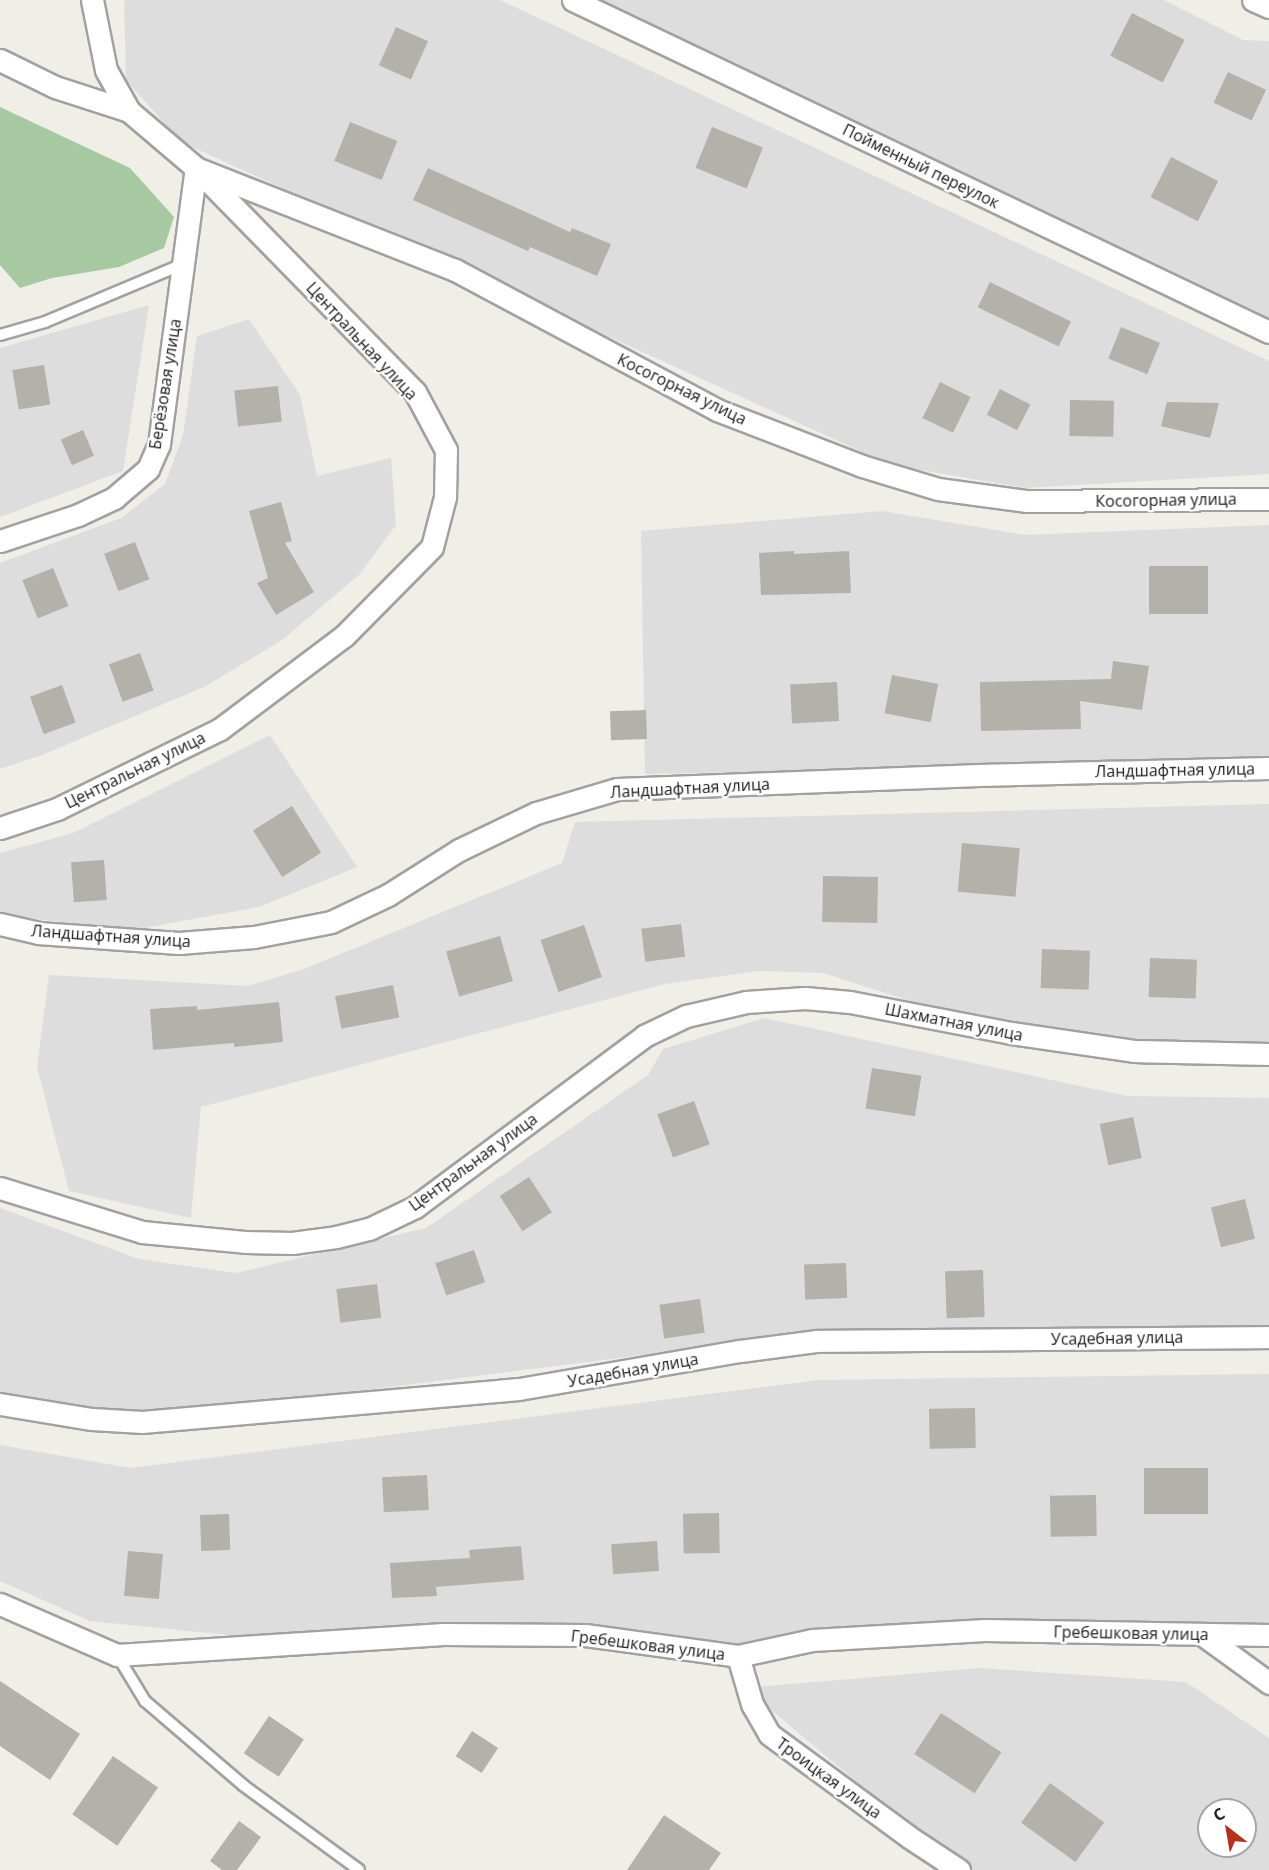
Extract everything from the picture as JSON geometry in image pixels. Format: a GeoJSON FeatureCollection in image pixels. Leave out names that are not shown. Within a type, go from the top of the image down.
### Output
{"type":"FeatureCollection","features":[{"type":"Feature","properties":{"kind":"street"},"geometry":{"type":"LineString","coordinates":[[92,0],[106,70],[129,111]]}},
{"type":"Feature","properties":{"kind":"street","name":"Пойменный переулок"},"geometry":{"type":"LineString","coordinates":[[573,0],[1269,332]]}},
{"type":"Feature","properties":{"kind":"street"},"geometry":{"type":"LineString","coordinates":[[1253,0],[1269,7]]}},
{"type":"Feature","properties":{"kind":"street"},"geometry":{"type":"LineString","coordinates":[[0,60],[55,87],[129,111]]}},
{"type":"Feature","properties":{"kind":"street","name":"Центральная улица"},"geometry":{"type":"LineString","coordinates":[[0,828],[57,809],[220,729],[344,636],[432,547],[444,497],[446,450],[415,392],[196,168],[129,111]]}},
{"type":"Feature","properties":{"kind":"street","name":"Берёзовая улица"},"geometry":{"type":"LineString","coordinates":[[0,541],[78,514],[114,498],[148,469],[159,444],[196,168]]}},
{"type":"Feature","properties":{"kind":"street","name":"Косогорная улица"},"geometry":{"type":"LineString","coordinates":[[196,168],[455,270],[717,410],[862,466],[938,489],[1027,501],[1269,498]]}},
{"type":"Feature","properties":{"kind":"street","name":"Ландшафтная улица"},"geometry":{"type":"LineString","coordinates":[[0,924],[38,933],[179,943],[254,937],[331,922],[388,895],[459,850],[536,813],[617,789],[979,775],[1269,768]]}},
{"type":"Feature","properties":{"kind":"street","name":"Шахматная улица"},"geometry":{"type":"LineString","coordinates":[[644,1036],[686,1016],[746,1002],[805,998],[850,1002],[1011,1033],[1134,1051],[1269,1054]]}},
{"type":"Feature","properties":{"kind":"street","name":"Центральная улица"},"geometry":{"type":"LineString","coordinates":[[0,1188],[142,1232],[245,1242],[292,1243],[336,1237],[369,1228],[415,1207],[644,1036]]}},
{"type":"Feature","properties":{"kind":"street","name":"Усадебная улица"},"geometry":{"type":"LineString","coordinates":[[0,1404],[92,1419],[142,1422],[519,1389],[740,1351],[817,1341],[1269,1337]]}},
{"type":"Feature","properties":{"kind":"street","name":"Гребешковая улица"},"geometry":{"type":"LineString","coordinates":[[0,1604],[117,1655],[443,1634],[585,1635],[738,1656],[812,1640],[985,1630],[1269,1635]]}},
{"type":"Feature","properties":{"kind":"street"},"geometry":{"type":"LineString","coordinates":[[1203,1635],[1269,1683]]}},
{"type":"Feature","properties":{"kind":"street","name":"Троицкая улица"},"geometry":{"type":"LineString","coordinates":[[738,1656],[752,1704],[769,1734],[909,1837],[959,1870]]}},
{"type":"Feature","properties":{"kind":"lane"},"geometry":{"type":"LineString","coordinates":[[0,335],[45,321],[183,264]]}},
{"type":"Feature","properties":{"kind":"lane"},"geometry":{"type":"LineString","coordinates":[[117,1655],[145,1701],[244,1786],[359,1870]]}},
{"type":"Feature","properties":{"kind":"shaded area"},"geometry":{"type":"Polygon","coordinates":[[[124,0],[500,0],[1269,361],[1269,474],[1025,488],[891,465],[181,142],[126,80],[124,0]]]}},
{"type":"Feature","properties":{"kind":"shaded area"},"geometry":{"type":"Polygon","coordinates":[[[599,0],[1164,0],[1243,40],[1269,41],[1269,323],[599,0]]]}},
{"type":"Feature","properties":{"kind":"shaded area"},"geometry":{"type":"Polygon","coordinates":[[[149,305],[123,471],[0,517],[0,348],[149,305]]]}},
{"type":"Feature","properties":{"kind":"shaded area"},"geometry":{"type":"Polygon","coordinates":[[[249,319],[300,395],[317,476],[391,458],[396,525],[359,575],[282,640],[204,687],[42,755],[0,769],[0,563],[121,518],[165,484],[183,435],[197,336],[249,319]]]}},
{"type":"Feature","properties":{"kind":"shaded area"},"geometry":{"type":"Polygon","coordinates":[[[882,511],[1025,535],[1269,525],[1269,761],[645,774],[641,531],[882,511]]]}},
{"type":"Feature","properties":{"kind":"shaded area"},"geometry":{"type":"Polygon","coordinates":[[[270,735],[357,867],[259,907],[133,930],[0,915],[0,853],[73,833],[270,735]]]}},
{"type":"Feature","properties":{"kind":"shaded area"},"geometry":{"type":"Polygon","coordinates":[[[1269,804],[1269,1051],[1020,1036],[823,973],[758,971],[665,984],[201,1107],[191,1218],[69,1191],[37,1067],[49,975],[247,986],[304,969],[562,863],[575,822],[1269,804]]]}},
{"type":"Feature","properties":{"kind":"shaded area"},"geometry":{"type":"Polygon","coordinates":[[[764,1018],[1127,1096],[1269,1098],[1269,1327],[817,1333],[128,1420],[0,1397],[0,1208],[139,1259],[236,1273],[426,1228],[648,1075],[663,1049],[764,1018]]]}},
{"type":"Feature","properties":{"kind":"shaded area"},"geometry":{"type":"Polygon","coordinates":[[[1269,1374],[1269,1634],[980,1621],[692,1651],[489,1630],[327,1645],[90,1621],[0,1581],[0,1445],[130,1468],[818,1380],[1269,1374]]]}},
{"type":"Feature","properties":{"kind":"shaded area"},"geometry":{"type":"Polygon","coordinates":[[[980,1668],[1186,1682],[1269,1738],[1269,1870],[971,1870],[921,1836],[745,1688],[980,1668]]]}},
{"type":"Feature","properties":{"kind":"green space"},"geometry":{"type":"Polygon","coordinates":[[[0,107],[130,168],[174,217],[164,248],[119,267],[52,278],[20,288],[0,265],[0,107]]]}},
{"type":"Feature","properties":{"kind":"building"},"geometry":{"type":"Polygon","coordinates":[[[1132,13],[1185,40],[1163,83],[1110,56],[1132,13]]]}},
{"type":"Feature","properties":{"kind":"building"},"geometry":{"type":"Polygon","coordinates":[[[396,27],[428,41],[411,80],[379,65],[396,27]]]}},
{"type":"Feature","properties":{"kind":"building"},"geometry":{"type":"Polygon","coordinates":[[[1228,72],[1266,90],[1252,121],[1214,103],[1228,72]]]}},
{"type":"Feature","properties":{"kind":"building"},"geometry":{"type":"Polygon","coordinates":[[[350,122],[397,141],[382,180],[334,161],[350,122]]]}},
{"type":"Feature","properties":{"kind":"building"},"geometry":{"type":"Polygon","coordinates":[[[712,127],[763,148],[747,188],[696,168],[712,127]]]}},
{"type":"Feature","properties":{"kind":"building"},"geometry":{"type":"Polygon","coordinates":[[[1171,157],[1218,181],[1198,221],[1151,197],[1171,157]]]}},
{"type":"Feature","properties":{"kind":"building"},"geometry":{"type":"Polygon","coordinates":[[[428,168],[570,232],[572,228],[611,244],[597,276],[530,247],[528,251],[413,200],[428,168]]]}},
{"type":"Feature","properties":{"kind":"building"},"geometry":{"type":"Polygon","coordinates":[[[990,282],[1071,321],[1059,347],[978,307],[990,282]]]}},
{"type":"Feature","properties":{"kind":"building"},"geometry":{"type":"Polygon","coordinates":[[[1121,327],[1160,343],[1147,374],[1108,359],[1121,327]]]}},
{"type":"Feature","properties":{"kind":"building"},"geometry":{"type":"Polygon","coordinates":[[[44,365],[50,405],[19,410],[12,370],[44,365]]]}},
{"type":"Feature","properties":{"kind":"building"},"geometry":{"type":"Polygon","coordinates":[[[940,382],[971,397],[953,433],[922,418],[940,382]]]}},
{"type":"Feature","properties":{"kind":"building"},"geometry":{"type":"Polygon","coordinates":[[[278,386],[282,422],[238,426],[234,391],[278,386]]]}},
{"type":"Feature","properties":{"kind":"building"},"geometry":{"type":"Polygon","coordinates":[[[1000,389],[1030,404],[1017,430],[987,415],[1000,389]]]}},
{"type":"Feature","properties":{"kind":"building"},"geometry":{"type":"Polygon","coordinates":[[[1070,400],[1114,401],[1113,437],[1069,436],[1070,400]]]}},
{"type":"Feature","properties":{"kind":"building"},"geometry":{"type":"Polygon","coordinates":[[[1167,402],[1219,403],[1210,438],[1161,426],[1167,402]]]}},
{"type":"Feature","properties":{"kind":"building"},"geometry":{"type":"Polygon","coordinates":[[[83,430],[94,456],[72,465],[61,439],[83,430]]]}},
{"type":"Feature","properties":{"kind":"building"},"geometry":{"type":"Polygon","coordinates":[[[281,502],[292,541],[285,543],[314,592],[276,615],[257,583],[268,578],[249,511],[281,502]]]}},
{"type":"Feature","properties":{"kind":"building"},"geometry":{"type":"Polygon","coordinates":[[[135,542],[149,579],[119,591],[104,554],[135,542]]]}},
{"type":"Feature","properties":{"kind":"building"},"geometry":{"type":"Polygon","coordinates":[[[794,551],[794,554],[849,551],[851,593],[761,595],[759,553],[794,551]]]}},
{"type":"Feature","properties":{"kind":"building"},"geometry":{"type":"Polygon","coordinates":[[[1149,566],[1208,566],[1208,614],[1149,614],[1149,566]]]}},
{"type":"Feature","properties":{"kind":"building"},"geometry":{"type":"Polygon","coordinates":[[[53,568],[68,606],[38,618],[22,580],[53,568]]]}},
{"type":"Feature","properties":{"kind":"building"},"geometry":{"type":"Polygon","coordinates":[[[140,653],[154,691],[123,702],[109,664],[140,653]]]}},
{"type":"Feature","properties":{"kind":"building"},"geometry":{"type":"Polygon","coordinates":[[[1113,661],[1149,666],[1142,710],[1080,701],[1081,729],[981,731],[980,682],[1111,679],[1113,661]]]}},
{"type":"Feature","properties":{"kind":"building"},"geometry":{"type":"Polygon","coordinates":[[[892,675],[938,684],[931,722],[885,713],[892,675]]]}},
{"type":"Feature","properties":{"kind":"building"},"geometry":{"type":"Polygon","coordinates":[[[837,682],[839,721],[792,723],[790,684],[837,682]]]}},
{"type":"Feature","properties":{"kind":"building"},"geometry":{"type":"Polygon","coordinates":[[[62,685],[76,723],[44,734],[30,697],[62,685]]]}},
{"type":"Feature","properties":{"kind":"building"},"geometry":{"type":"Polygon","coordinates":[[[646,710],[647,739],[611,740],[610,711],[646,710]]]}},
{"type":"Feature","properties":{"kind":"building"},"geometry":{"type":"Polygon","coordinates":[[[292,806],[321,853],[282,877],[253,830],[292,806]]]}},
{"type":"Feature","properties":{"kind":"building"},"geometry":{"type":"Polygon","coordinates":[[[962,843],[1020,848],[1016,897],[958,892],[962,843]]]}},
{"type":"Feature","properties":{"kind":"building"},"geometry":{"type":"Polygon","coordinates":[[[104,860],[107,900],[74,902],[71,862],[104,860]]]}},
{"type":"Feature","properties":{"kind":"building"},"geometry":{"type":"Polygon","coordinates":[[[823,876],[878,877],[877,923],[822,922],[823,876]]]}},
{"type":"Feature","properties":{"kind":"building"},"geometry":{"type":"Polygon","coordinates":[[[681,924],[685,957],[645,962],[641,929],[681,924]]]}},
{"type":"Feature","properties":{"kind":"building"},"geometry":{"type":"Polygon","coordinates":[[[584,925],[602,977],[558,992],[541,940],[584,925]]]}},
{"type":"Feature","properties":{"kind":"building"},"geometry":{"type":"Polygon","coordinates":[[[500,936],[513,981],[459,997],[446,951],[500,936]]]}},
{"type":"Feature","properties":{"kind":"building"},"geometry":{"type":"Polygon","coordinates":[[[1042,949],[1090,951],[1089,990],[1041,988],[1042,949]]]}},
{"type":"Feature","properties":{"kind":"building"},"geometry":{"type":"Polygon","coordinates":[[[1150,958],[1197,960],[1196,999],[1149,997],[1150,958]]]}},
{"type":"Feature","properties":{"kind":"building"},"geometry":{"type":"Polygon","coordinates":[[[393,985],[399,1017],[341,1029],[335,996],[393,985]]]}},
{"type":"Feature","properties":{"kind":"building"},"geometry":{"type":"Polygon","coordinates":[[[279,1002],[283,1042],[234,1047],[234,1043],[153,1050],[150,1009],[197,1006],[197,1010],[279,1002]]]}},
{"type":"Feature","properties":{"kind":"building"},"geometry":{"type":"Polygon","coordinates":[[[872,1068],[921,1076],[915,1116],[866,1108],[872,1068]]]}},
{"type":"Feature","properties":{"kind":"building"},"geometry":{"type":"Polygon","coordinates":[[[694,1101],[710,1144],[673,1158],[657,1114],[694,1101]]]}},
{"type":"Feature","properties":{"kind":"building"},"geometry":{"type":"Polygon","coordinates":[[[1133,1117],[1142,1158],[1108,1165],[1100,1124],[1133,1117]]]}},
{"type":"Feature","properties":{"kind":"building"},"geometry":{"type":"Polygon","coordinates":[[[529,1177],[552,1212],[523,1231],[500,1196],[529,1177]]]}},
{"type":"Feature","properties":{"kind":"building"},"geometry":{"type":"Polygon","coordinates":[[[1245,1199],[1255,1239],[1221,1247],[1211,1207],[1245,1199]]]}},
{"type":"Feature","properties":{"kind":"building"},"geometry":{"type":"Polygon","coordinates":[[[474,1250],[485,1282],[446,1295],[435,1263],[474,1250]]]}},
{"type":"Feature","properties":{"kind":"building"},"geometry":{"type":"Polygon","coordinates":[[[846,1263],[847,1298],[805,1299],[804,1264],[846,1263]]]}},
{"type":"Feature","properties":{"kind":"building"},"geometry":{"type":"Polygon","coordinates":[[[983,1270],[985,1317],[947,1318],[945,1271],[983,1270]]]}},
{"type":"Feature","properties":{"kind":"building"},"geometry":{"type":"Polygon","coordinates":[[[377,1284],[381,1318],[340,1323],[336,1289],[377,1284]]]}},
{"type":"Feature","properties":{"kind":"building"},"geometry":{"type":"Polygon","coordinates":[[[700,1299],[705,1333],[664,1338],[659,1305],[700,1299]]]}},
{"type":"Feature","properties":{"kind":"building"},"geometry":{"type":"Polygon","coordinates":[[[975,1408],[976,1448],[930,1449],[929,1409],[975,1408]]]}},
{"type":"Feature","properties":{"kind":"building"},"geometry":{"type":"Polygon","coordinates":[[[1144,1468],[1208,1468],[1208,1514],[1144,1514],[1144,1468]]]}},
{"type":"Feature","properties":{"kind":"building"},"geometry":{"type":"Polygon","coordinates":[[[427,1475],[429,1510],[384,1512],[382,1477],[427,1475]]]}},
{"type":"Feature","properties":{"kind":"building"},"geometry":{"type":"Polygon","coordinates":[[[1096,1495],[1097,1536],[1051,1537],[1050,1496],[1096,1495]]]}},
{"type":"Feature","properties":{"kind":"building"},"geometry":{"type":"Polygon","coordinates":[[[719,1513],[720,1553],[684,1554],[683,1514],[719,1513]]]}},
{"type":"Feature","properties":{"kind":"building"},"geometry":{"type":"Polygon","coordinates":[[[229,1514],[230,1550],[201,1551],[200,1515],[229,1514]]]}},
{"type":"Feature","properties":{"kind":"building"},"geometry":{"type":"Polygon","coordinates":[[[657,1541],[659,1571],[613,1574],[611,1544],[657,1541]]]}},
{"type":"Feature","properties":{"kind":"building"},"geometry":{"type":"Polygon","coordinates":[[[521,1546],[524,1580],[436,1587],[437,1596],[392,1598],[390,1563],[470,1558],[469,1550],[521,1546]]]}},
{"type":"Feature","properties":{"kind":"building"},"geometry":{"type":"Polygon","coordinates":[[[128,1551],[163,1554],[159,1599],[124,1596],[128,1551]]]}},
{"type":"Feature","properties":{"kind":"building"},"geometry":{"type":"Polygon","coordinates":[[[0,1681],[80,1734],[50,1780],[0,1746],[0,1681]]]}},
{"type":"Feature","properties":{"kind":"building"},"geometry":{"type":"Polygon","coordinates":[[[941,1713],[1001,1752],[975,1793],[914,1754],[941,1713]]]}},
{"type":"Feature","properties":{"kind":"building"},"geometry":{"type":"Polygon","coordinates":[[[269,1716],[304,1739],[279,1777],[244,1753],[269,1716]]]}},
{"type":"Feature","properties":{"kind":"building"},"geometry":{"type":"Polygon","coordinates":[[[472,1731],[498,1748],[482,1773],[456,1756],[472,1731]]]}},
{"type":"Feature","properties":{"kind":"building"},"geometry":{"type":"Polygon","coordinates":[[[113,1756],[158,1788],[117,1846],[72,1814],[113,1756]]]}},
{"type":"Feature","properties":{"kind":"building"},"geometry":{"type":"Polygon","coordinates":[[[1050,1783],[1104,1822],[1075,1862],[1021,1823],[1050,1783]]]}},
{"type":"Feature","properties":{"kind":"building"},"geometry":{"type":"Polygon","coordinates":[[[664,1815],[721,1853],[709,1870],[627,1870],[664,1815]]]}},
{"type":"Feature","properties":{"kind":"building"},"geometry":{"type":"Polygon","coordinates":[[[239,1821],[261,1837],[237,1870],[222,1870],[210,1861],[239,1821]]]}}]}
